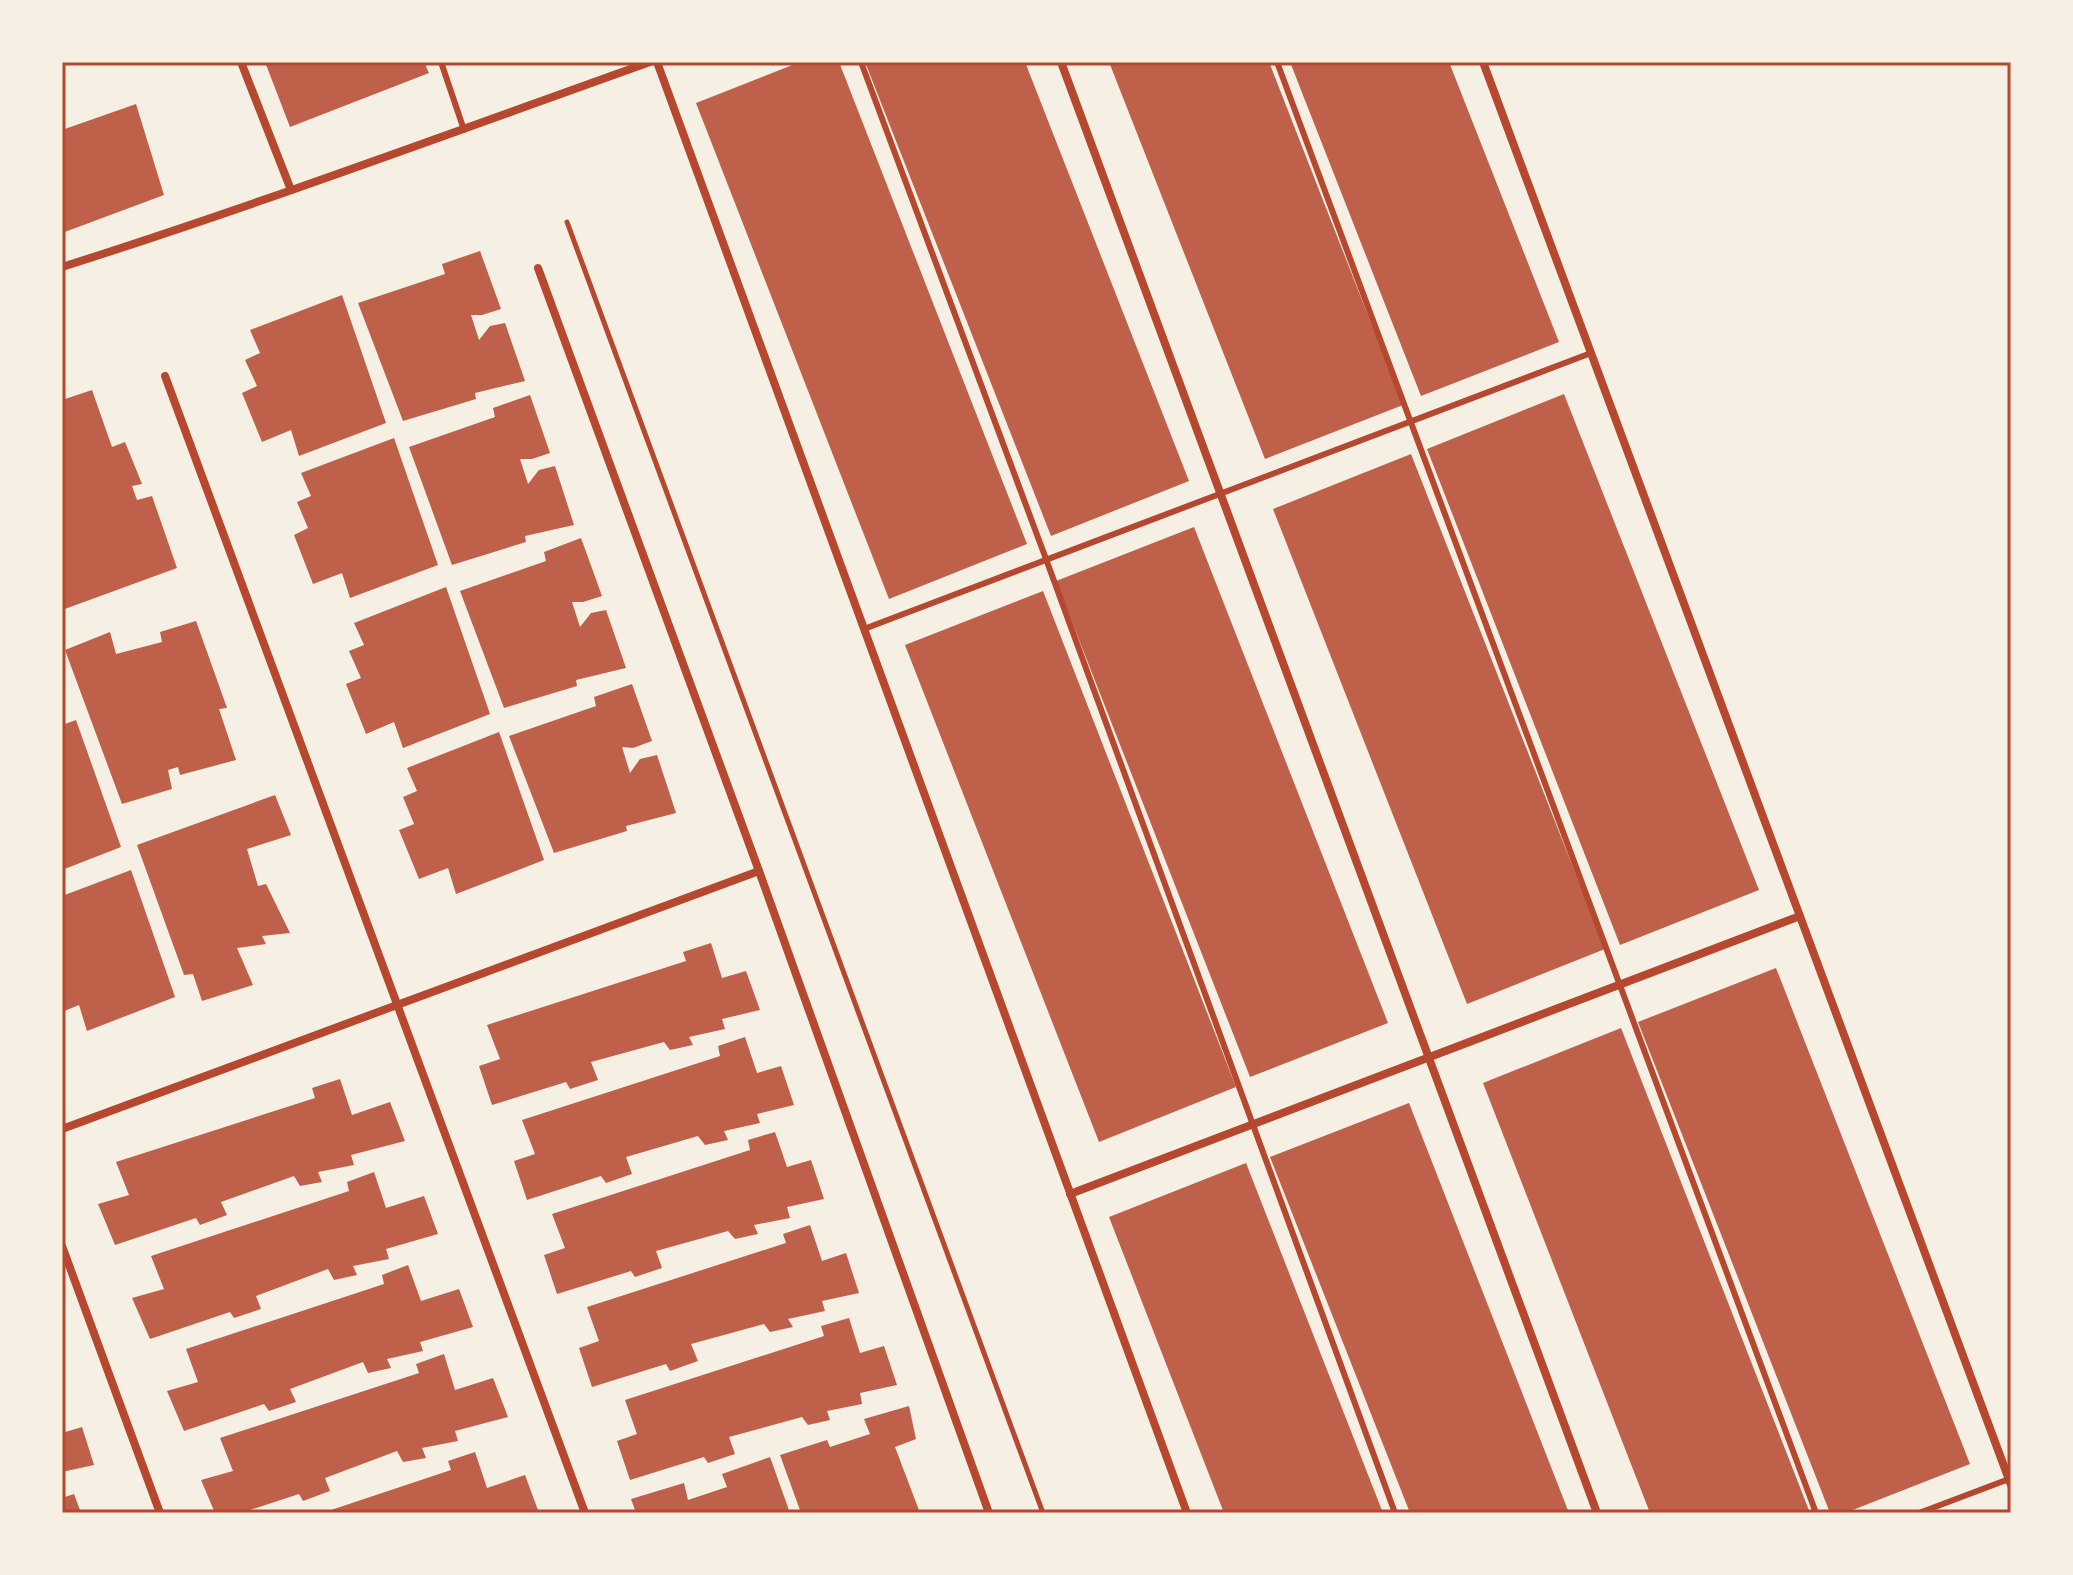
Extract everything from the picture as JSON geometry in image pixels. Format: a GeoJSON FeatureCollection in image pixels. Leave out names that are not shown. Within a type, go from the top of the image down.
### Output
{"type":"FeatureCollection","features":[{"type":"Feature","properties":{"kind":"street"},"geometry":{"type":"LineString","coordinates":[[241,62],[291,190]]}},
{"type":"Feature","properties":{"kind":"street"},"geometry":{"type":"LineString","coordinates":[[62,267],[464,130],[650,62]]}},
{"type":"Feature","properties":{"kind":"street"},"geometry":{"type":"LineString","coordinates":[[657,62],[1187,1513]]}},
{"type":"Feature","properties":{"kind":"street"},"geometry":{"type":"LineString","coordinates":[[1061,62],[1597,1513]]}},
{"type":"Feature","properties":{"kind":"street"},"geometry":{"type":"LineString","coordinates":[[1483,62],[2010,1482]]}},
{"type":"Feature","properties":{"kind":"street"},"geometry":{"type":"LineString","coordinates":[[538,268],[759,871],[989,1513]]}},
{"type":"Feature","properties":{"kind":"street"},"geometry":{"type":"LineString","coordinates":[[165,376],[585,1513]]}},
{"type":"Feature","properties":{"kind":"street"},"geometry":{"type":"LineString","coordinates":[[62,1129],[759,871]]}},
{"type":"Feature","properties":{"kind":"street"},"geometry":{"type":"LineString","coordinates":[[1070,1194],[1800,916]]}},
{"type":"Feature","properties":{"kind":"street"},"geometry":{"type":"LineString","coordinates":[[62,1246],[160,1513]]}},
{"type":"Feature","properties":{"kind":"lane"},"geometry":{"type":"LineString","coordinates":[[441,62],[464,130]]}},
{"type":"Feature","properties":{"kind":"lane"},"geometry":{"type":"LineString","coordinates":[[861,62],[1395,1513]]}},
{"type":"Feature","properties":{"kind":"lane"},"geometry":{"type":"LineString","coordinates":[[1277,62],[1816,1513]]}},
{"type":"Feature","properties":{"kind":"lane"},"geometry":{"type":"LineString","coordinates":[[864,629],[1591,353]]}},
{"type":"Feature","properties":{"kind":"lane"},"geometry":{"type":"LineString","coordinates":[[1919,1513],[2010,1482]]}},
{"type":"Feature","properties":{"kind":"path"},"geometry":{"type":"LineString","coordinates":[[567,222],[1043,1513]]}},
{"type":"Feature","properties":{"kind":"building"},"geometry":{"type":"Polygon","coordinates":[[[265,62],[424,62],[429,73],[290,127],[265,62]]]}},
{"type":"Feature","properties":{"kind":"building"},"geometry":{"type":"Polygon","coordinates":[[[800,62],[839,62],[1027,544],[889,599],[696,103],[800,62]]]}},
{"type":"Feature","properties":{"kind":"building"},"geometry":{"type":"Polygon","coordinates":[[[865,62],[1025,62],[1189,481],[1051,536],[865,62]]]}},
{"type":"Feature","properties":{"kind":"building"},"geometry":{"type":"Polygon","coordinates":[[[1109,62],[1269,62],[1403,405],[1265,459],[1109,62]]]}},
{"type":"Feature","properties":{"kind":"building"},"geometry":{"type":"Polygon","coordinates":[[[1290,62],[1449,62],[1559,342],[1421,396],[1290,62]]]}},
{"type":"Feature","properties":{"kind":"building"},"geometry":{"type":"Polygon","coordinates":[[[136,104],[164,195],[62,233],[62,130],[136,104]]]}},
{"type":"Feature","properties":{"kind":"building"},"geometry":{"type":"Polygon","coordinates":[[[480,251],[501,309],[471,315],[479,340],[490,326],[505,323],[525,381],[475,393],[476,399],[403,421],[358,303],[445,274],[442,264],[480,251]]]}},
{"type":"Feature","properties":{"kind":"building"},"geometry":{"type":"Polygon","coordinates":[[[342,295],[386,423],[299,456],[291,430],[262,442],[242,393],[257,386],[245,360],[260,353],[250,330],[342,295]]]}},
{"type":"Feature","properties":{"kind":"building"},"geometry":{"type":"Polygon","coordinates":[[[92,390],[112,447],[125,442],[142,484],[132,486],[137,500],[152,496],[177,568],[62,610],[62,400],[92,390]]]}},
{"type":"Feature","properties":{"kind":"building"},"geometry":{"type":"Polygon","coordinates":[[[1564,394],[1759,890],[1620,945],[1427,449],[1564,394]]]}},
{"type":"Feature","properties":{"kind":"building"},"geometry":{"type":"Polygon","coordinates":[[[530,395],[550,453],[520,459],[528,484],[539,470],[555,466],[574,525],[525,536],[526,542],[452,565],[409,447],[495,417],[493,408],[530,395]]]}},
{"type":"Feature","properties":{"kind":"building"},"geometry":{"type":"Polygon","coordinates":[[[394,438],[438,565],[350,598],[342,573],[313,584],[294,535],[308,528],[297,502],[311,496],[301,473],[394,438]]]}},
{"type":"Feature","properties":{"kind":"building"},"geometry":{"type":"Polygon","coordinates":[[[1411,454],[1605,949],[1467,1004],[1273,509],[1411,454]]]}},
{"type":"Feature","properties":{"kind":"building"},"geometry":{"type":"Polygon","coordinates":[[[1194,527],[1388,1023],[1250,1077],[1056,581],[1194,527]]]}},
{"type":"Feature","properties":{"kind":"building"},"geometry":{"type":"Polygon","coordinates":[[[581,538],[602,596],[572,602],[580,627],[591,613],[606,610],[626,668],[576,680],[577,686],[504,708],[460,591],[546,561],[544,552],[581,538]]]}},
{"type":"Feature","properties":{"kind":"building"},"geometry":{"type":"Polygon","coordinates":[[[446,587],[490,714],[403,748],[394,722],[366,734],[346,684],[361,678],[349,651],[364,645],[354,623],[446,587]]]}},
{"type":"Feature","properties":{"kind":"building"},"geometry":{"type":"Polygon","coordinates":[[[1043,591],[1236,1087],[1099,1142],[905,645],[1043,591]]]}},
{"type":"Feature","properties":{"kind":"building"},"geometry":{"type":"Polygon","coordinates":[[[196,621],[227,708],[219,709],[236,760],[180,775],[178,767],[168,770],[172,789],[122,804],[65,650],[110,632],[116,654],[162,642],[160,632],[196,621]]]}},
{"type":"Feature","properties":{"kind":"building"},"geometry":{"type":"Polygon","coordinates":[[[632,684],[652,741],[633,748],[622,747],[630,773],[640,759],[657,755],[676,813],[626,826],[627,831],[554,853],[509,736],[596,706],[594,697],[632,684]]]}},
{"type":"Feature","properties":{"kind":"building"},"geometry":{"type":"Polygon","coordinates":[[[76,720],[121,847],[62,870],[62,725],[76,720]]]}},
{"type":"Feature","properties":{"kind":"building"},"geometry":{"type":"Polygon","coordinates":[[[499,732],[544,860],[456,894],[448,868],[419,879],[399,830],[414,824],[403,797],[417,791],[407,768],[499,732]]]}},
{"type":"Feature","properties":{"kind":"building"},"geometry":{"type":"Polygon","coordinates":[[[275,795],[291,835],[247,849],[258,886],[266,884],[290,933],[262,936],[266,944],[237,948],[253,985],[202,1001],[193,974],[184,975],[137,845],[275,795]]]}},
{"type":"Feature","properties":{"kind":"building"},"geometry":{"type":"Polygon","coordinates":[[[131,870],[175,997],[87,1031],[79,1005],[62,1012],[62,896],[131,870]]]}},
{"type":"Feature","properties":{"kind":"building"},"geometry":{"type":"Polygon","coordinates":[[[711,943],[722,978],[746,971],[760,1010],[722,1019],[725,1029],[689,1037],[693,1045],[670,1050],[664,1042],[591,1062],[598,1080],[570,1089],[566,1082],[492,1105],[479,1066],[500,1059],[487,1025],[686,961],[683,952],[711,943]]]}},
{"type":"Feature","properties":{"kind":"building"},"geometry":{"type":"Polygon","coordinates":[[[1776,968],[1970,1464],[1845,1513],[1830,1513],[1638,1022],[1776,968]]]}},
{"type":"Feature","properties":{"kind":"building"},"geometry":{"type":"Polygon","coordinates":[[[1621,1028],[1810,1513],[1650,1513],[1483,1083],[1621,1028]]]}},
{"type":"Feature","properties":{"kind":"building"},"geometry":{"type":"Polygon","coordinates":[[[745,1037],[757,1073],[781,1066],[794,1105],[757,1114],[760,1123],[724,1131],[728,1140],[705,1145],[698,1136],[626,1157],[632,1174],[606,1183],[601,1176],[527,1200],[514,1161],[535,1154],[522,1120],[720,1056],[718,1046],[745,1037]]]}},
{"type":"Feature","properties":{"kind":"building"},"geometry":{"type":"Polygon","coordinates":[[[340,1079],[352,1115],[390,1102],[405,1141],[351,1155],[354,1165],[318,1172],[322,1182],[300,1186],[294,1176],[221,1202],[227,1215],[200,1225],[196,1218],[115,1245],[98,1204],[129,1195],[116,1162],[315,1098],[312,1088],[340,1079]]]}},
{"type":"Feature","properties":{"kind":"building"},"geometry":{"type":"Polygon","coordinates":[[[1409,1103],[1569,1513],[1410,1513],[1270,1157],[1409,1103]]]}},
{"type":"Feature","properties":{"kind":"building"},"geometry":{"type":"Polygon","coordinates":[[[775,1132],[787,1167],[811,1160],[824,1199],[787,1207],[790,1218],[754,1225],[758,1234],[735,1239],[728,1231],[656,1251],[662,1268],[635,1277],[631,1271],[557,1294],[544,1255],[565,1248],[552,1214],[750,1150],[748,1140],[775,1132]]]}},
{"type":"Feature","properties":{"kind":"building"},"geometry":{"type":"Polygon","coordinates":[[[1246,1163],[1383,1513],[1224,1513],[1109,1217],[1246,1163]]]}},
{"type":"Feature","properties":{"kind":"building"},"geometry":{"type":"Polygon","coordinates":[[[374,1172],[386,1208],[424,1196],[438,1234],[386,1249],[389,1259],[353,1266],[357,1275],[334,1280],[328,1269],[256,1296],[261,1309],[234,1318],[230,1312],[150,1339],[132,1298],[164,1289],[151,1256],[349,1191],[347,1182],[374,1172]]]}},
{"type":"Feature","properties":{"kind":"building"},"geometry":{"type":"Polygon","coordinates":[[[810,1225],[822,1261],[846,1253],[859,1293],[822,1301],[825,1311],[788,1319],[793,1327],[770,1332],[764,1324],[691,1344],[698,1361],[670,1371],[666,1364],[592,1387],[579,1348],[599,1341],[587,1307],[786,1243],[783,1234],[810,1225]]]}},
{"type":"Feature","properties":{"kind":"building"},"geometry":{"type":"Polygon","coordinates":[[[408,1265],[421,1301],[459,1289],[473,1327],[420,1342],[423,1351],[387,1359],[391,1368],[368,1373],[363,1362],[290,1389],[296,1402],[269,1411],[264,1404],[184,1431],[167,1391],[198,1382],[186,1349],[384,1284],[382,1275],[408,1265]]]}},
{"type":"Feature","properties":{"kind":"building"},"geometry":{"type":"Polygon","coordinates":[[[849,1318],[860,1353],[884,1346],[897,1385],[860,1393],[862,1404],[827,1411],[830,1420],[808,1425],[802,1417],[729,1437],[735,1454],[708,1463],[704,1457],[630,1480],[617,1441],[637,1434],[625,1400],[824,1336],[821,1326],[849,1318]]]}},
{"type":"Feature","properties":{"kind":"building"},"geometry":{"type":"Polygon","coordinates":[[[444,1354],[455,1390],[493,1378],[508,1417],[455,1431],[458,1441],[422,1448],[426,1458],[403,1462],[397,1451],[325,1478],[330,1491],[303,1501],[299,1494],[241,1513],[215,1513],[201,1480],[233,1471],[220,1438],[419,1373],[416,1364],[444,1354]]]}},
{"type":"Feature","properties":{"kind":"building"},"geometry":{"type":"Polygon","coordinates":[[[909,1406],[916,1439],[895,1447],[920,1513],[801,1513],[780,1455],[827,1440],[830,1447],[870,1434],[864,1419],[909,1406]]]}},
{"type":"Feature","properties":{"kind":"building"},"geometry":{"type":"Polygon","coordinates":[[[82,1427],[94,1465],[62,1472],[62,1433],[82,1427]]]}},
{"type":"Feature","properties":{"kind":"building"},"geometry":{"type":"Polygon","coordinates":[[[475,1452],[487,1488],[525,1475],[539,1513],[322,1513],[451,1470],[448,1461],[475,1452]]]}},
{"type":"Feature","properties":{"kind":"building"},"geometry":{"type":"Polygon","coordinates":[[[770,1457],[790,1513],[636,1513],[631,1499],[684,1483],[688,1500],[727,1487],[722,1474],[770,1457]]]}},
{"type":"Feature","properties":{"kind":"building"},"geometry":{"type":"Polygon","coordinates":[[[74,1494],[81,1513],[62,1513],[62,1498],[74,1494]]]}}]}
